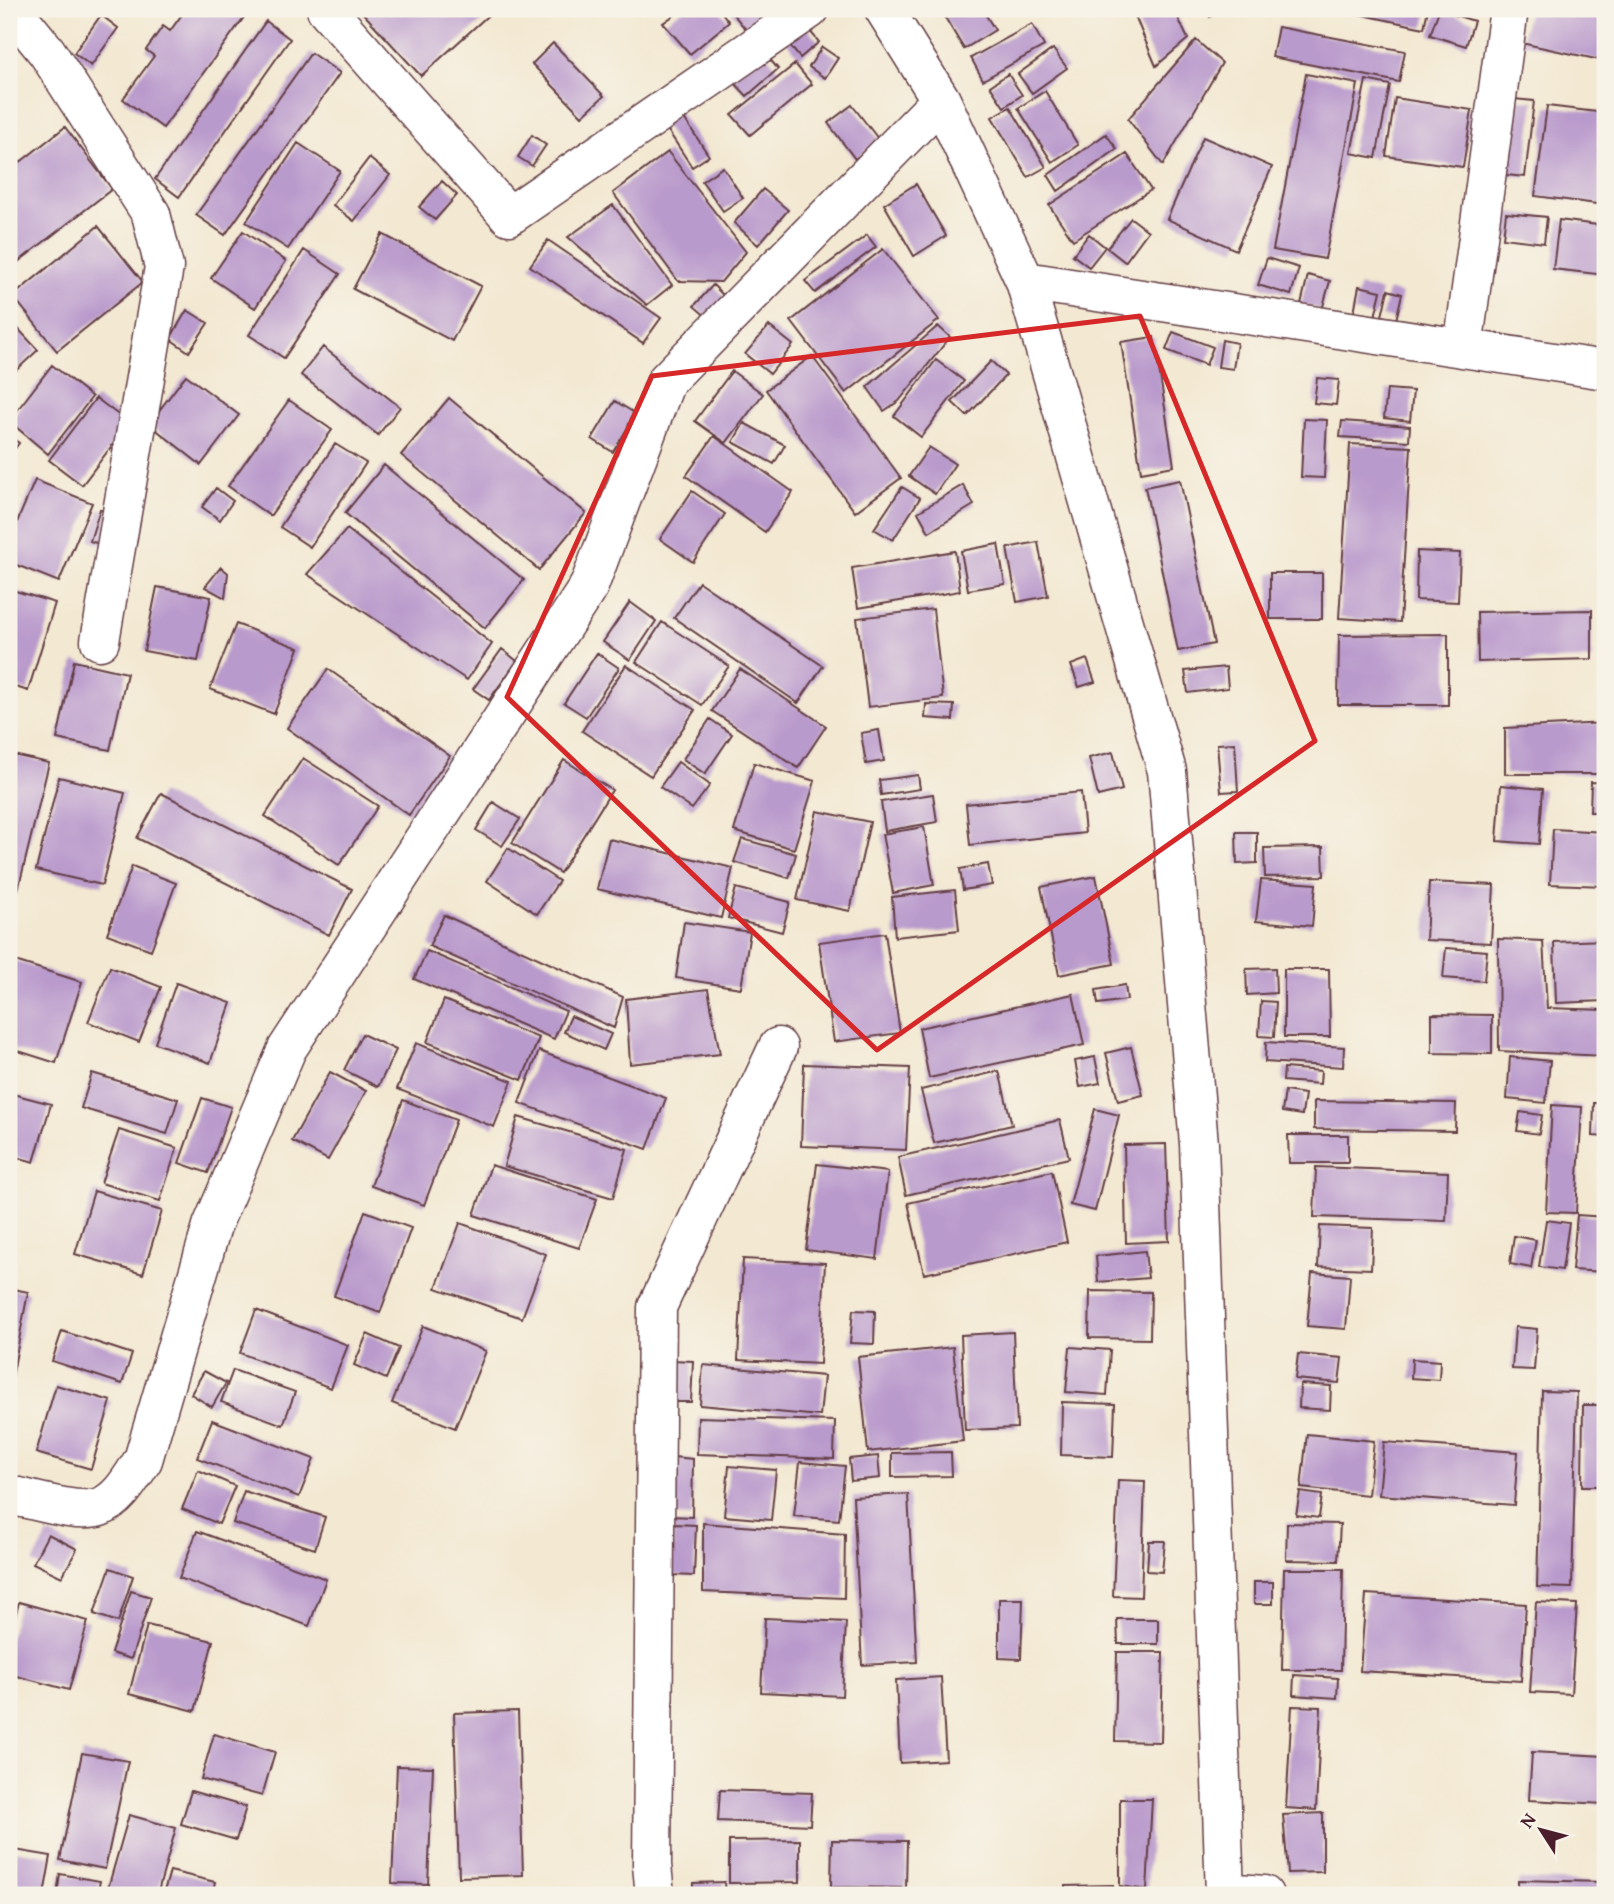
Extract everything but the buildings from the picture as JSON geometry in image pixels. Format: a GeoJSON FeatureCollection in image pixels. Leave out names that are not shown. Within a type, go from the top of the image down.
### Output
{"type":"FeatureCollection","features":[{"type":"Feature","properties":{"kind":"street"},"geometry":{"type":"LineString","coordinates":[[12,9],[47,52],[151,214],[164,267],[100,641]]}},
{"type":"Feature","properties":{"kind":"street"},"geometry":{"type":"LineString","coordinates":[[326,9],[509,216],[810,9]]}},
{"type":"Feature","properties":{"kind":"street"},"geometry":{"type":"LineString","coordinates":[[884,9],[941,100],[1025,281],[1167,771],[1199,1143],[1225,1894],[1264,1895]]}},
{"type":"Feature","properties":{"kind":"street"},"geometry":{"type":"LineString","coordinates":[[1463,348],[1508,9]]}},
{"type":"Feature","properties":{"kind":"street"},"geometry":{"type":"LineString","coordinates":[[9,1495],[74,1508],[100,1507],[120,1492],[143,1460],[212,1226],[287,1049],[589,586],[666,381],[941,100]]}},
{"type":"Feature","properties":{"kind":"street"},"geometry":{"type":"LineString","coordinates":[[1025,281],[1605,370]]}},
{"type":"Feature","properties":{"kind":"street"},"geometry":{"type":"LineString","coordinates":[[654,1895],[652,1865],[657,1307],[778,1047]]}},
{"type":"Feature","properties":{"kind":"highlighted area"},"geometry":{"type":"Polygon","coordinates":[[[1140,316],[1315,741],[877,1050],[507,697],[652,376],[1140,316]]]}}]}
